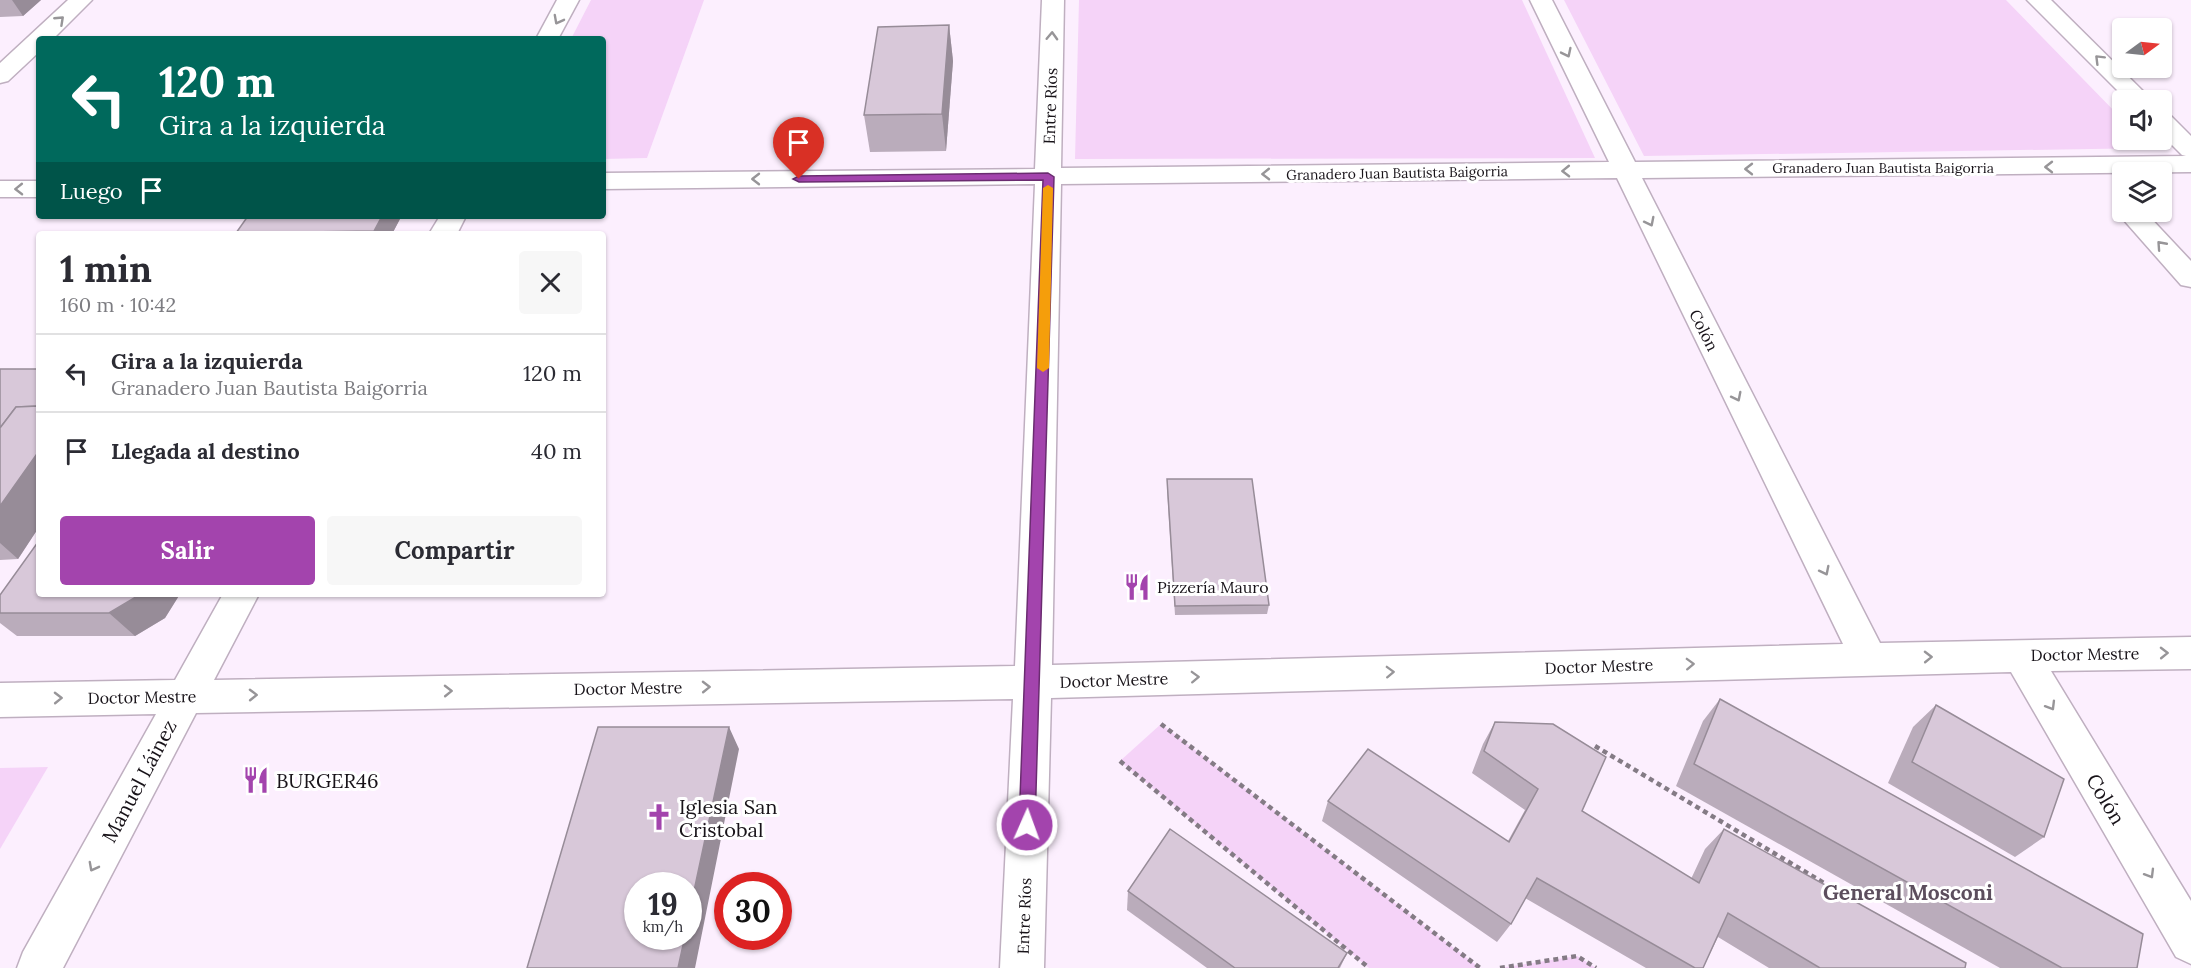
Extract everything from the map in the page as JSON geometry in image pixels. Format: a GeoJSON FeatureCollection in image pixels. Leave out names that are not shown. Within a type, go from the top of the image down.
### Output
{"type":"FeatureCollection","features":[{"type":"Feature","properties":{"kind":"street"},"geometry":{"type":"LineString","coordinates":[[42,36],[81,0]]}},
{"type":"Feature","properties":{"kind":"street"},"geometry":{"type":"LineString","coordinates":[[549,36],[568,0]]}},
{"type":"Feature","properties":{"kind":"street","name":"Entre Ríos"},"geometry":{"type":"LineString","coordinates":[[1022,968],[1053,0]]}},
{"type":"Feature","properties":{"kind":"street","name":"Colón"},"geometry":{"type":"LineString","coordinates":[[1541,0],[1869,659]]}},
{"type":"Feature","properties":{"kind":"street"},"geometry":{"type":"LineString","coordinates":[[2038,0],[2130,90]]}},
{"type":"Feature","properties":{"kind":"street"},"geometry":{"type":"LineString","coordinates":[[0,76],[36,42]]}},
{"type":"Feature","properties":{"kind":"street"},"geometry":{"type":"LineString","coordinates":[[2172,131],[2191,150]]}},
{"type":"Feature","properties":{"kind":"street","name":"Granadero Juan Bautista Baigorria"},"geometry":{"type":"LineString","coordinates":[[606,181],[2191,164]]}},
{"type":"Feature","properties":{"kind":"street"},"geometry":{"type":"LineString","coordinates":[[2090,166],[2112,190]]}},
{"type":"Feature","properties":{"kind":"street"},"geometry":{"type":"LineString","coordinates":[[0,189],[36,189]]}},
{"type":"Feature","properties":{"kind":"street"},"geometry":{"type":"LineString","coordinates":[[2141,222],[2191,278]]}},
{"type":"Feature","properties":{"kind":"street","name":"Manuel Láinez"},"geometry":{"type":"LineString","coordinates":[[39,968],[238,597]]}},
{"type":"Feature","properties":{"kind":"street","name":"Doctor Mestre"},"geometry":{"type":"LineString","coordinates":[[0,699],[1032,682],[2021,655],[2191,653]]}},
{"type":"Feature","properties":{"kind":"street","name":"Colón"},"geometry":{"type":"LineString","coordinates":[[2021,655],[2191,942]]}},
{"type":"Feature","properties":{"kind":"path"},"geometry":{"type":"LineString","coordinates":[[1161,724],[1480,968]]}},
{"type":"Feature","properties":{"kind":"path"},"geometry":{"type":"LineString","coordinates":[[1595,746],[1866,908]]}},
{"type":"Feature","properties":{"kind":"path"},"geometry":{"type":"LineString","coordinates":[[1120,761],[1369,968]]}},
{"type":"Feature","properties":{"kind":"path"},"geometry":{"type":"LineString","coordinates":[[1500,968],[1577,956],[1596,968]]}},
{"type":"Feature","properties":{"kind":"shaded area"},"geometry":{"type":"Polygon","coordinates":[[[591,0],[704,0],[647,158],[606,159],[606,36],[573,36],[591,0]]]}},
{"type":"Feature","properties":{"kind":"shaded area"},"geometry":{"type":"Polygon","coordinates":[[[1079,0],[1522,0],[1595,158],[1075,159],[1079,0]]]}},
{"type":"Feature","properties":{"kind":"shaded area"},"geometry":{"type":"Polygon","coordinates":[[[1564,0],[2006,0],[2112,109],[2112,149],[1644,156],[1564,0]]]}},
{"type":"Feature","properties":{"kind":"shaded area"},"geometry":{"type":"Polygon","coordinates":[[[1161,724],[1480,968],[1369,968],[1120,761],[1161,724]]]}},
{"type":"Feature","properties":{"kind":"shaded area"},"geometry":{"type":"Polygon","coordinates":[[[48,767],[0,849],[0,768],[48,767]]]}},
{"type":"Feature","properties":{"kind":"shaded area"},"geometry":{"type":"Polygon","coordinates":[[[1577,956],[1596,968],[1500,968],[1577,956]]]}},
{"type":"Feature","properties":{"kind":"building"},"geometry":{"type":"Polygon","coordinates":[[[949,25],[942,114],[864,115],[878,27],[949,25]]]}},
{"type":"Feature","properties":{"kind":"building"},"geometry":{"type":"Polygon","coordinates":[[[246,219],[380,219],[374,231],[237,231],[246,219]]]}},
{"type":"Feature","properties":{"kind":"building"},"geometry":{"type":"Polygon","coordinates":[[[0,369],[36,369],[36,406],[16,407],[0,428],[0,369]]]}},
{"type":"Feature","properties":{"kind":"building"},"geometry":{"type":"Polygon","coordinates":[[[36,406],[36,455],[0,506],[0,428],[16,407],[36,406]]]}},
{"type":"Feature","properties":{"kind":"building"},"geometry":{"type":"Polygon","coordinates":[[[1167,479],[1252,479],[1269,605],[1175,606],[1167,479]]]}},
{"type":"Feature","properties":{"kind":"building"},"geometry":{"type":"Polygon","coordinates":[[[36,545],[36,597],[136,597],[109,613],[0,613],[0,595],[36,545]]]}},
{"type":"Feature","properties":{"kind":"building"},"geometry":{"type":"Polygon","coordinates":[[[1720,699],[2143,934],[2137,968],[2062,968],[1694,764],[1720,699]]]}},
{"type":"Feature","properties":{"kind":"building"},"geometry":{"type":"Polygon","coordinates":[[[1936,705],[2064,779],[2044,837],[1912,762],[1936,705]]]}},
{"type":"Feature","properties":{"kind":"building"},"geometry":{"type":"Polygon","coordinates":[[[1495,722],[1553,724],[1606,757],[1582,811],[1699,883],[1724,829],[1966,963],[1965,968],[1820,968],[1728,913],[1703,968],[1695,968],[1537,878],[1511,924],[1328,801],[1368,749],[1509,842],[1538,789],[1484,751],[1495,722]]]}},
{"type":"Feature","properties":{"kind":"building","name":"Iglesia San Cristobal"},"geometry":{"type":"Polygon","coordinates":[[[598,727],[729,727],[698,872],[624,872],[624,950],[682,950],[678,968],[527,968],[598,727]]]}},
{"type":"Feature","properties":{"kind":"building"},"geometry":{"type":"Polygon","coordinates":[[[1170,829],[1347,953],[1338,968],[1235,968],[1128,891],[1170,829]]]}},
{"type":"Feature","properties":{"kind":"slow traffic"},"geometry":{"type":"LineString","coordinates":[[1043,368],[1048,188]]}},
{"type":"Feature","properties":{"kind":"place","name":"Pizzería Mauro"},"geometry":{"type":"Point","coordinates":[1137,587]}},
{"type":"Feature","properties":{"kind":"place","name":"BURGER46"},"geometry":{"type":"Point","coordinates":[256,780]}},
{"type":"Feature","properties":{"kind":"place","name":"Iglesia San Cristobal"},"geometry":{"type":"Point","coordinates":[659,817]}},
{"type":"Feature","properties":{"kind":"district","name":"General Mosconi"},"geometry":{"type":"Point","coordinates":[1908,892]}},
{"type":"Feature","properties":{"kind":"route"},"geometry":{"type":"LineString","coordinates":[[799,179],[1048,177],[1027,825]]}}]}
